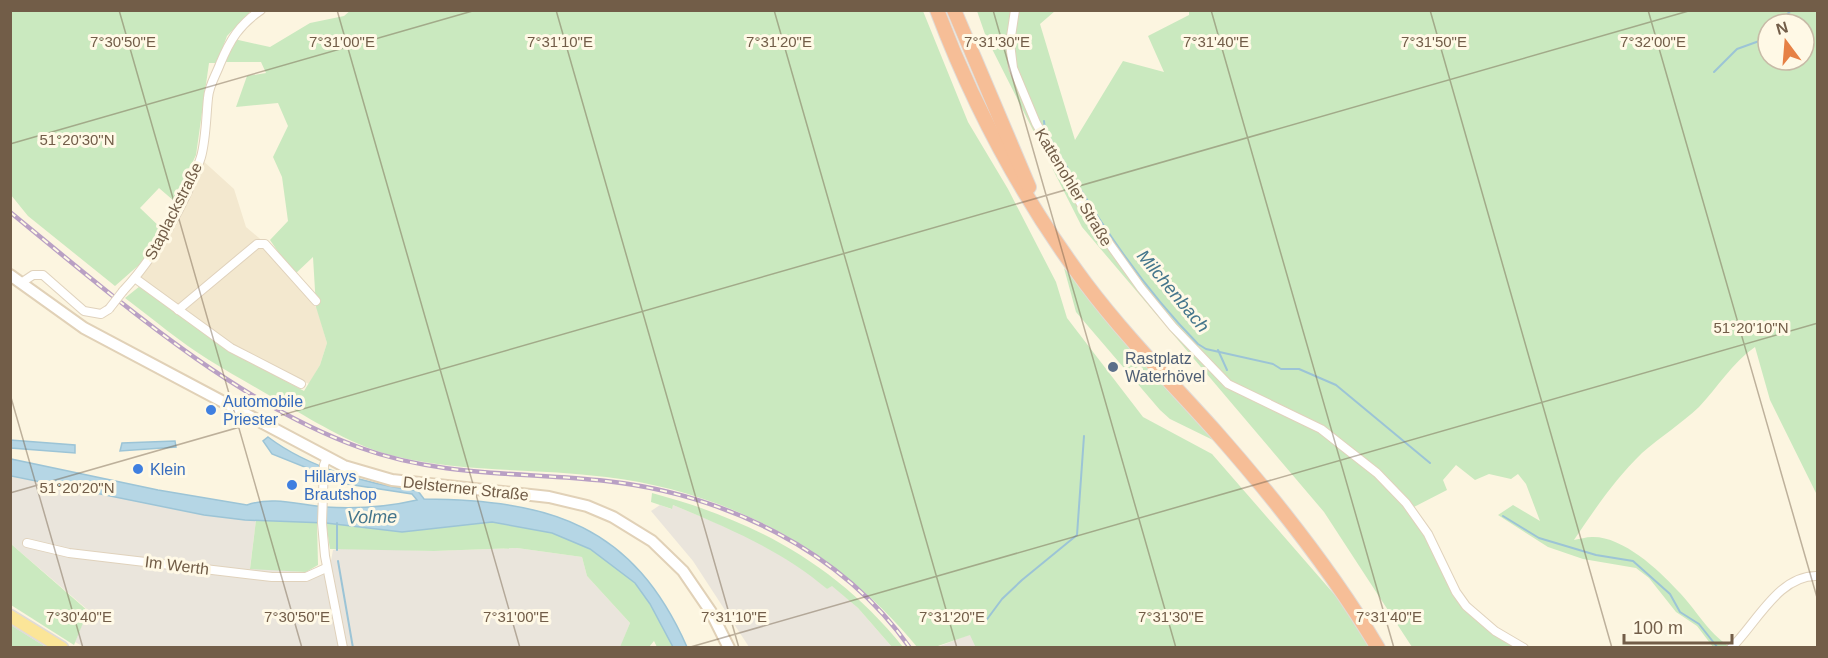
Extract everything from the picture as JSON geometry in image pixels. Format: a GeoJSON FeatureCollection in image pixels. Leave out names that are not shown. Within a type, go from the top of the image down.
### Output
{"type":"FeatureCollection","features":[{"type":"Feature","properties":{"kind":"highway"},"geometry":{"type":"LineString","coordinates":[[937,10],[978,105],[996,127],[1048,220],[1092,282],[1290,507],[1346,584],[1386,648]]}},
{"type":"Feature","properties":{"kind":"highway"},"geometry":{"type":"LineString","coordinates":[[954,10],[991,98],[996,127],[1038,215],[1087,285],[1133,341],[1284,511],[1344,591],[1378,648]]}},
{"type":"Feature","properties":{"kind":"main road"},"geometry":{"type":"LineString","coordinates":[[10,616],[62,648]]}},
{"type":"Feature","properties":{"kind":"street","name":"Staplackstraße"},"geometry":{"type":"LineString","coordinates":[[21,283],[33,275],[43,275],[84,311],[94,315],[109,309],[136,279],[175,215],[201,157],[209,92],[226,46],[237,30],[261,10]]}},
{"type":"Feature","properties":{"kind":"street","name":"Kattenohler Straße"},"geometry":{"type":"LineString","coordinates":[[1014,10],[1010,43],[1013,68],[1036,123],[1082,204],[1112,249],[1154,304],[1206,363],[1228,384],[1321,429],[1377,474],[1406,503],[1428,534],[1453,586],[1466,606],[1495,631],[1524,648]]}},
{"type":"Feature","properties":{"kind":"street"},"geometry":{"type":"LineString","coordinates":[[178,310],[257,244],[265,244],[315,301]]}},
{"type":"Feature","properties":{"kind":"street","name":"Delsterner Straße"},"geometry":{"type":"LineString","coordinates":[[10,275],[84,328],[326,461],[392,480],[549,497],[587,506],[613,517],[652,541],[682,571],[711,612],[729,648]]}},
{"type":"Feature","properties":{"kind":"street"},"geometry":{"type":"LineString","coordinates":[[136,279],[231,348],[301,384]]}},
{"type":"Feature","properties":{"kind":"street"},"geometry":{"type":"LineString","coordinates":[[326,461],[323,478],[322,523],[326,568],[334,592],[344,648]]}},
{"type":"Feature","properties":{"kind":"street","name":"Im Werth"},"geometry":{"type":"LineString","coordinates":[[27,543],[69,553],[272,577],[306,577],[326,568]]}},
{"type":"Feature","properties":{"kind":"street"},"geometry":{"type":"LineString","coordinates":[[1731,648],[1784,588],[1804,576],[1818,576]]}},
{"type":"Feature","properties":{"kind":"shaded area"},"geometry":{"type":"Polygon","coordinates":[[[201,159],[234,189],[246,227],[265,243],[317,308],[327,343],[320,365],[309,384],[233,345],[140,279],[153,258],[201,159]]]}},
{"type":"Feature","properties":{"kind":"shaded area"},"geometry":{"type":"Polygon","coordinates":[[[11,476],[204,515],[256,520],[250,568],[306,572],[331,561],[333,550],[348,548],[434,551],[517,548],[582,557],[587,576],[630,623],[620,648],[84,647],[75,642],[88,610],[11,544],[11,476]]]}},
{"type":"Feature","properties":{"kind":"shaded area"},"geometry":{"type":"Polygon","coordinates":[[[660,505],[671,509],[673,505],[750,537],[808,572],[827,589],[832,585],[858,608],[892,647],[749,647],[693,561],[651,511],[660,505]]]}},
{"type":"Feature","properties":{"kind":"shaded area"},"geometry":{"type":"Polygon","coordinates":[[[971,634],[976,647],[935,648],[971,634]]]}},
{"type":"Feature","properties":{"kind":"green space"},"geometry":{"type":"Polygon","coordinates":[[[351,10],[923,11],[968,122],[1008,189],[1056,282],[1067,318],[1143,417],[1212,454],[1347,609],[1371,647],[976,648],[970,635],[935,647],[917,647],[853,582],[817,555],[738,512],[696,496],[606,477],[473,468],[420,461],[379,452],[337,434],[209,360],[125,298],[140,286],[221,346],[304,391],[320,365],[327,343],[316,307],[313,257],[294,275],[270,240],[288,221],[282,177],[273,157],[288,126],[278,103],[236,107],[247,76],[266,73],[261,62],[224,62],[234,39],[270,47],[310,23],[344,16],[351,10]]]}},
{"type":"Feature","properties":{"kind":"green space"},"geometry":{"type":"Polygon","coordinates":[[[10,11],[251,11],[227,36],[217,63],[209,63],[196,155],[174,201],[159,188],[140,208],[163,230],[148,257],[115,286],[28,216],[11,195],[10,11]]]}},
{"type":"Feature","properties":{"kind":"green space"},"geometry":{"type":"Polygon","coordinates":[[[977,11],[1055,11],[1040,24],[1075,140],[1123,61],[1164,72],[1148,36],[1189,15],[1189,11],[1817,11],[1817,495],[1770,400],[1755,347],[1732,368],[1699,407],[1632,463],[1574,540],[1590,537],[1603,538],[1639,555],[1684,597],[1708,627],[1730,647],[1713,647],[1697,626],[1676,612],[1649,578],[1636,568],[1583,559],[1548,547],[1498,515],[1513,505],[1540,521],[1526,484],[1518,474],[1511,479],[1489,474],[1475,480],[1456,465],[1443,480],[1447,490],[1410,509],[1449,579],[1480,619],[1524,647],[1412,647],[1324,512],[1082,227],[986,37],[977,11]]]}},
{"type":"Feature","properties":{"kind":"green space"},"geometry":{"type":"Polygon","coordinates":[[[1064,268],[1167,390],[1215,441],[1170,419],[1160,410],[1076,312],[1064,268]]]}},
{"type":"Feature","properties":{"kind":"green space"},"geometry":{"type":"Polygon","coordinates":[[[652,493],[724,517],[790,549],[821,569],[850,592],[903,647],[892,647],[858,608],[832,586],[827,589],[773,551],[734,531],[673,505],[672,509],[651,502],[652,493]]]}},
{"type":"Feature","properties":{"kind":"green space"},"geometry":{"type":"Polygon","coordinates":[[[256,520],[317,522],[318,565],[306,572],[250,569],[256,520]]]}},
{"type":"Feature","properties":{"kind":"green space"},"geometry":{"type":"Polygon","coordinates":[[[491,522],[551,533],[588,547],[606,558],[636,584],[673,647],[657,647],[654,641],[649,647],[620,647],[630,623],[587,576],[582,557],[517,548],[434,551],[330,549],[326,523],[402,532],[491,522]]]}},
{"type":"Feature","properties":{"kind":"green space"},"geometry":{"type":"Polygon","coordinates":[[[11,544],[88,611],[74,645],[11,605],[11,544]]]}},
{"type":"Feature","properties":{"kind":"green space"},"geometry":{"type":"Polygon","coordinates":[[[11,625],[46,647],[11,647],[11,625]]]}},
{"type":"Feature","properties":{"kind":"water","name":"Volme"},"geometry":{"type":"Polygon","coordinates":[[[268,437],[284,448],[320,466],[359,479],[418,491],[424,499],[511,505],[549,514],[583,528],[614,547],[641,573],[665,606],[687,647],[673,647],[650,604],[635,583],[590,549],[552,533],[492,522],[402,532],[326,523],[245,520],[204,515],[11,476],[11,459],[158,490],[247,505],[276,501],[325,507],[359,508],[417,500],[412,494],[347,484],[272,454],[263,441],[268,437]]]}},
{"type":"Feature","properties":{"kind":"water"},"geometry":{"type":"Polygon","coordinates":[[[10,440],[75,445],[75,453],[11,448],[10,440]]]}},
{"type":"Feature","properties":{"kind":"water"},"geometry":{"type":"Polygon","coordinates":[[[175,441],[176,447],[120,451],[122,443],[175,441]]]}},
{"type":"Feature","properties":{"kind":"waterway"},"geometry":{"type":"LineString","coordinates":[[1714,72],[1737,49],[1756,42]]}},
{"type":"Feature","properties":{"kind":"waterway","name":"Milchenbach"},"geometry":{"type":"LineString","coordinates":[[1044,121],[1045,130],[1115,242],[1154,295],[1198,344],[1206,349],[1273,364],[1281,369],[1299,369],[1336,385],[1430,463]]}},
{"type":"Feature","properties":{"kind":"waterway"},"geometry":{"type":"LineString","coordinates":[[1218,350],[1227,370]]}},
{"type":"Feature","properties":{"kind":"waterway"},"geometry":{"type":"LineString","coordinates":[[985,622],[1002,599],[1022,580],[1077,535],[1084,436]]}},
{"type":"Feature","properties":{"kind":"waterway","name":"Milchenbach"},"geometry":{"type":"LineString","coordinates":[[1503,516],[1539,538],[1596,555],[1633,561],[1670,594],[1680,612],[1699,624],[1718,648]]}},
{"type":"Feature","properties":{"kind":"waterway"},"geometry":{"type":"LineString","coordinates":[[337,523],[337,550]]}},
{"type":"Feature","properties":{"kind":"waterway"},"geometry":{"type":"LineString","coordinates":[[338,561],[353,648]]}},
{"type":"Feature","properties":{"kind":"railway"},"geometry":{"type":"LineString","coordinates":[[10,212],[176,345],[267,404],[313,428],[361,448],[421,464],[482,472],[606,481],[650,488],[735,513],[776,532],[814,555],[850,582],[882,613],[910,648]]}},
{"type":"Feature","properties":{"kind":"place","name":"Rastplatz Waterhövel"},"geometry":{"type":"Point","coordinates":[1113,367]}},
{"type":"Feature","properties":{"kind":"place","name":"Automobile Priester"},"geometry":{"type":"Point","coordinates":[211,410]}},
{"type":"Feature","properties":{"kind":"place","name":"Klein"},"geometry":{"type":"Point","coordinates":[138,469]}},
{"type":"Feature","properties":{"kind":"place","name":"Hillarys Brautshop"},"geometry":{"type":"Point","coordinates":[292,485]}}]}
